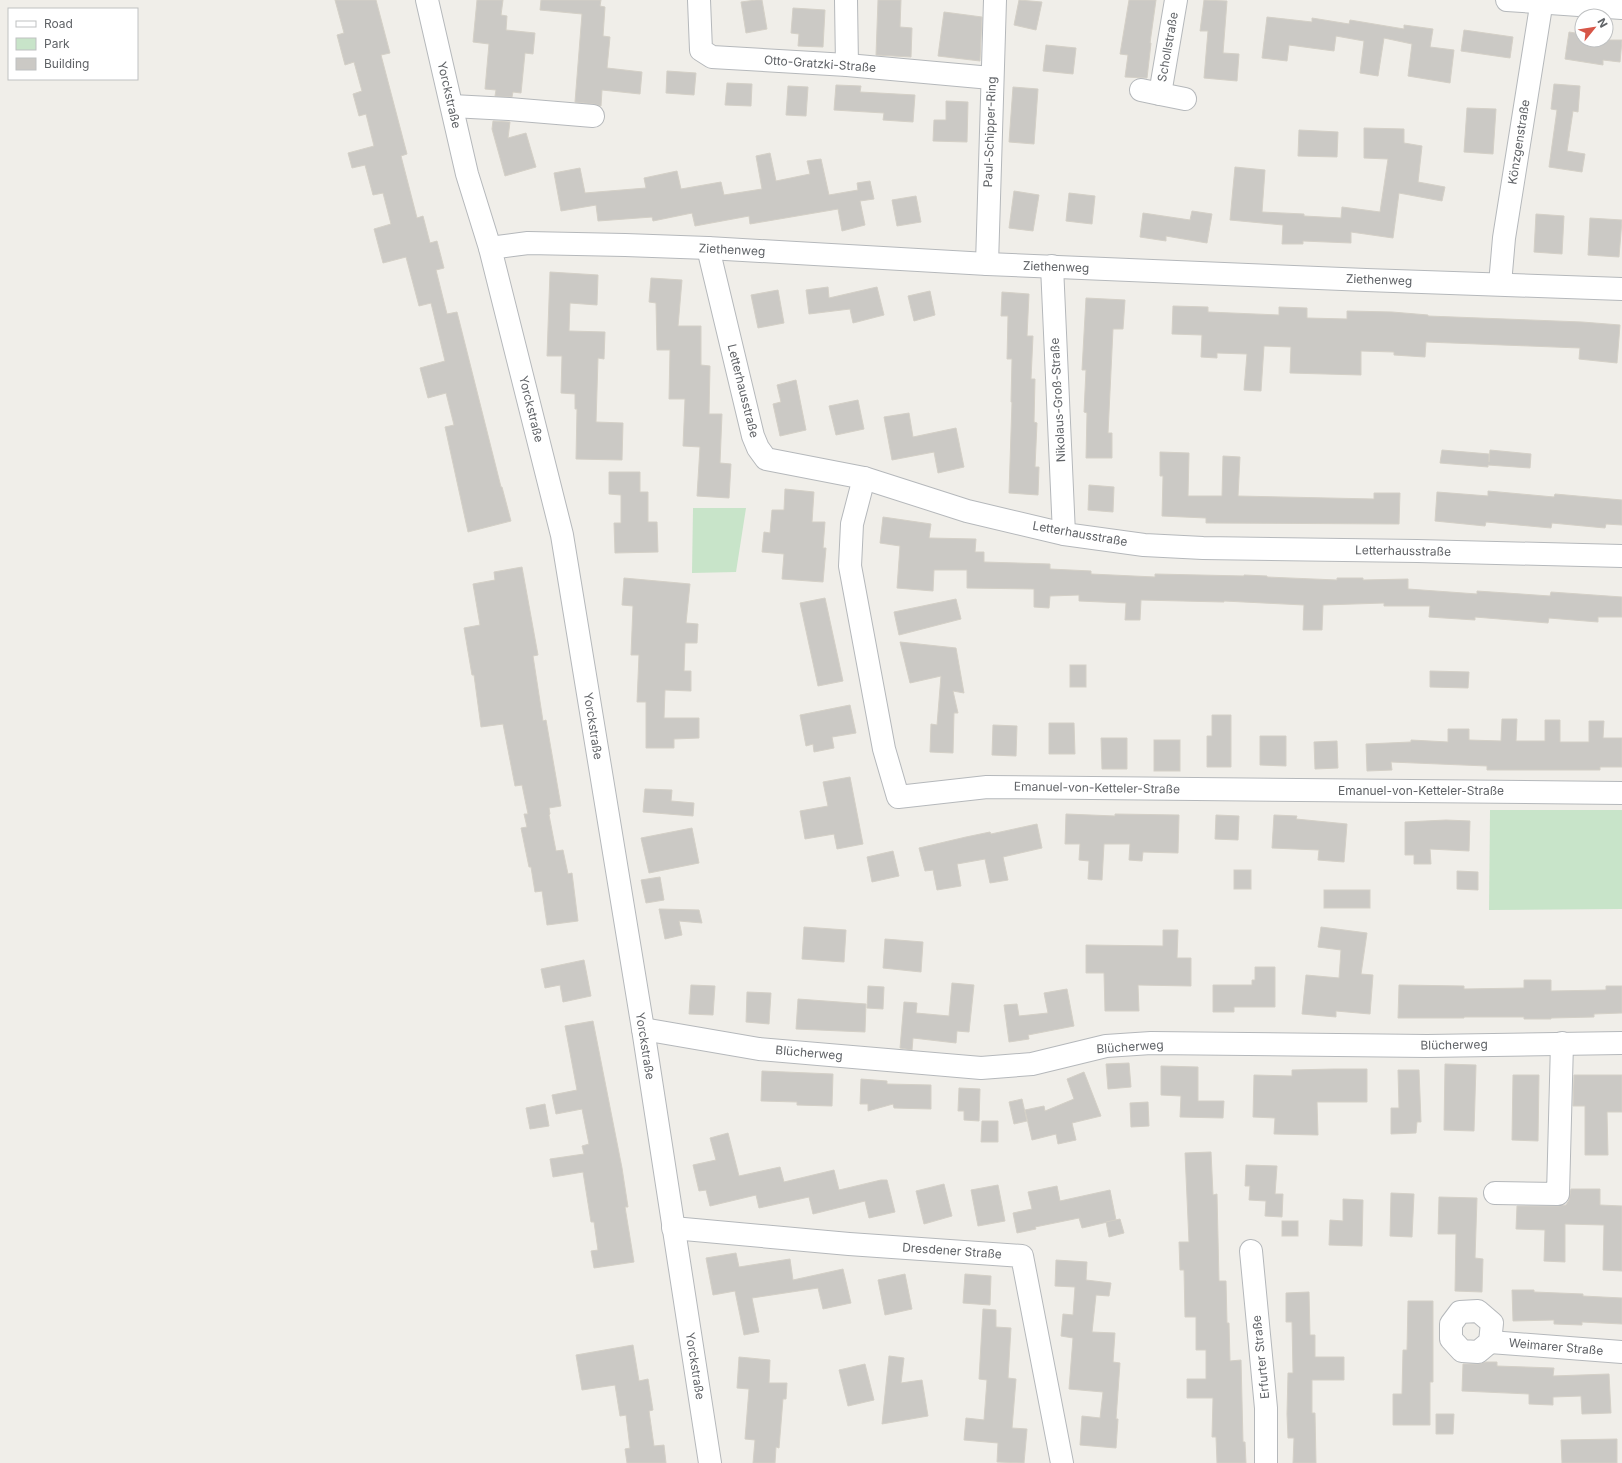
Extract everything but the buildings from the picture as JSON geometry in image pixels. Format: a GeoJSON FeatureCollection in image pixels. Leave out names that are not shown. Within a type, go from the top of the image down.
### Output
{"type":"FeatureCollection","features":[{"type":"Feature","properties":{"kind":"street","name":"Yorckstraße"},"geometry":{"type":"LineString","coordinates":[[427,0],[467,174],[490,248],[562,535],[643,1029],[710,1463]]}},
{"type":"Feature","properties":{"kind":"street","name":"Otto-Gratzki-Straße"},"geometry":{"type":"LineString","coordinates":[[699,0],[701,50],[712,57],[847,65],[991,78]]}},
{"type":"Feature","properties":{"kind":"street"},"geometry":{"type":"LineString","coordinates":[[846,0],[847,65]]}},
{"type":"Feature","properties":{"kind":"street","name":"Paul-Schipper-Ring"},"geometry":{"type":"LineString","coordinates":[[987,264],[991,78],[995,0]]}},
{"type":"Feature","properties":{"kind":"street","name":"Schollstraße"},"geometry":{"type":"LineString","coordinates":[[1176,0],[1150,92],[1185,98]]}},
{"type":"Feature","properties":{"kind":"street"},"geometry":{"type":"LineString","coordinates":[[1507,0],[1542,1],[1622,8]]}},
{"type":"Feature","properties":{"kind":"street","name":"Könzgenstraße"},"geometry":{"type":"LineString","coordinates":[[1500,284],[1504,238],[1542,1]]}},
{"type":"Feature","properties":{"kind":"street"},"geometry":{"type":"LineString","coordinates":[[452,106],[593,116]]}},
{"type":"Feature","properties":{"kind":"street","name":"Ziethenweg"},"geometry":{"type":"LineString","coordinates":[[490,248],[528,243],[708,248],[987,264],[1622,289]]}},
{"type":"Feature","properties":{"kind":"street","name":"Letterhausstraße"},"geometry":{"type":"LineString","coordinates":[[708,248],[753,436],[758,448],[766,459],[864,478],[967,511],[1064,534],[1144,545],[1203,548],[1428,551],[1622,556]]}},
{"type":"Feature","properties":{"kind":"street","name":"Nikolaus-Groß-Straße"},"geometry":{"type":"LineString","coordinates":[[1052,266],[1064,534]]}},
{"type":"Feature","properties":{"kind":"street","name":"Emanuel-von-Ketteler-Straße"},"geometry":{"type":"LineString","coordinates":[[864,478],[852,524],[850,566],[884,749],[898,796],[987,787],[1622,793]]}},
{"type":"Feature","properties":{"kind":"street","name":"Blücherweg"},"geometry":{"type":"LineString","coordinates":[[643,1029],[759,1049],[981,1068],[1032,1064],[1106,1046],[1151,1044],[1427,1046],[1562,1043],[1622,1044]]}},
{"type":"Feature","properties":{"kind":"street"},"geometry":{"type":"LineString","coordinates":[[1495,1193],[1558,1194],[1562,1043]]}},
{"type":"Feature","properties":{"kind":"street","name":"Dresdener Straße"},"geometry":{"type":"LineString","coordinates":[[673,1228],[849,1244],[1022,1256],[1062,1463]]}},
{"type":"Feature","properties":{"kind":"street","name":"Erfurter Straße"},"geometry":{"type":"LineString","coordinates":[[1251,1251],[1266,1408],[1266,1463]]}},
{"type":"Feature","properties":{"kind":"street","name":"Weimarer Straße"},"geometry":{"type":"LineString","coordinates":[[1490,1342],[1622,1352]]}},
{"type":"Feature","properties":{"kind":"green space"},"geometry":{"type":"Polygon","coordinates":[[[693,508],[746,508],[736,572],[692,573],[693,508]]]}},
{"type":"Feature","properties":{"kind":"green space"},"geometry":{"type":"Polygon","coordinates":[[[1490,810],[1622,810],[1622,909],[1489,910],[1490,810]]]}}]}
